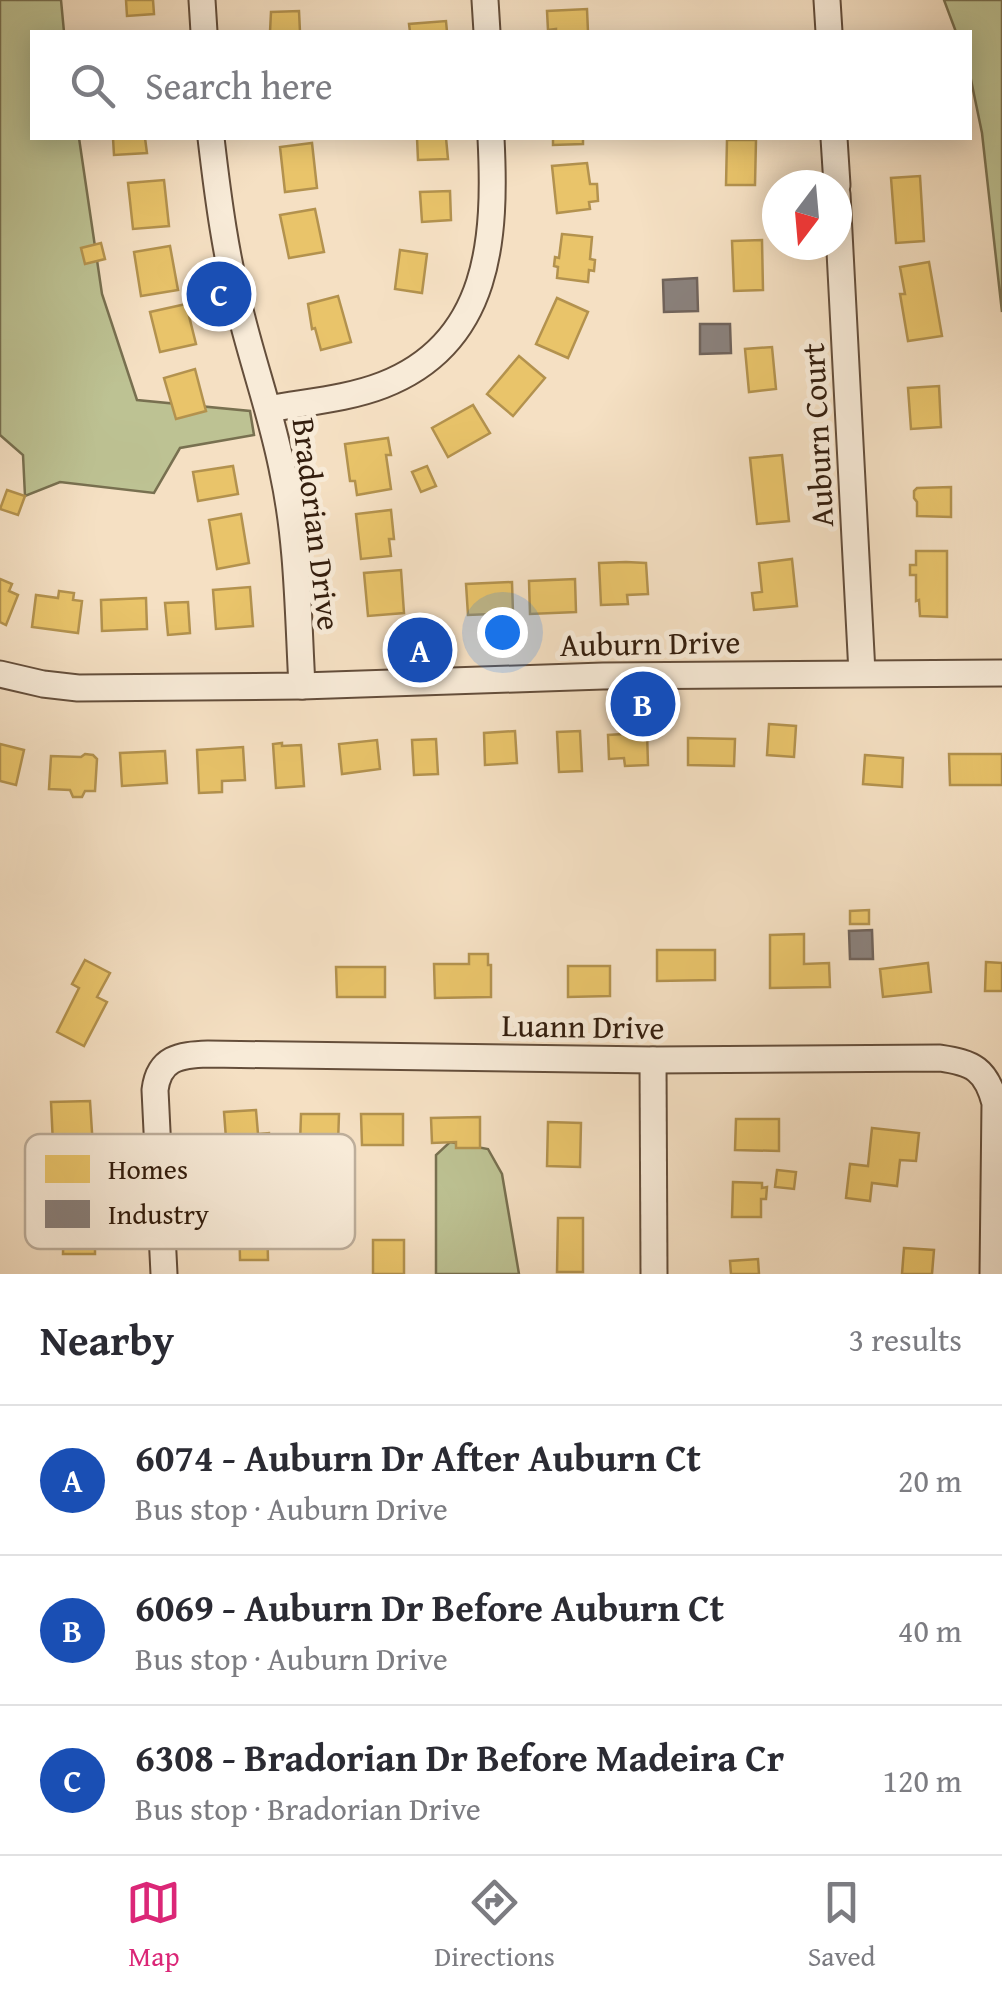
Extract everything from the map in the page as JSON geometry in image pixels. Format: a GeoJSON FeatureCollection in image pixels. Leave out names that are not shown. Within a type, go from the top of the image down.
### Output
{"type":"FeatureCollection","features":[{"type":"Feature","properties":{"kind":"street"},"geometry":{"type":"LineString","coordinates":[[202,0],[204,30]]}},
{"type":"Feature","properties":{"kind":"street"},"geometry":{"type":"LineString","coordinates":[[485,0],[487,30]]}},
{"type":"Feature","properties":{"kind":"street"},"geometry":{"type":"LineString","coordinates":[[827,0],[828,30]]}},
{"type":"Feature","properties":{"kind":"street","name":"Bradorian Drive"},"geometry":{"type":"LineString","coordinates":[[210,140],[221,222],[241,316],[269,409],[284,477],[296,561],[302,686]]}},
{"type":"Feature","properties":{"kind":"street"},"geometry":{"type":"LineString","coordinates":[[269,409],[380,387],[424,363],[449,340],[482,282],[492,222],[491,140]]}},
{"type":"Feature","properties":{"kind":"street"},"geometry":{"type":"LineString","coordinates":[[834,140],[835,170]]}},
{"type":"Feature","properties":{"kind":"street","name":"Auburn Court"},"geometry":{"type":"LineString","coordinates":[[840,260],[862,673]]}},
{"type":"Feature","properties":{"kind":"street","name":"Auburn Drive"},"geometry":{"type":"LineString","coordinates":[[0,674],[78,688],[302,686],[603,676],[1002,673]]}},
{"type":"Feature","properties":{"kind":"street","name":"Luann Drive"},"geometry":{"type":"LineString","coordinates":[[157,1134],[156,1078],[164,1065],[188,1055],[653,1060],[940,1058],[965,1062],[976,1068],[991,1088],[995,1104],[993,1274]]}},
{"type":"Feature","properties":{"kind":"street"},"geometry":{"type":"LineString","coordinates":[[653,1060],[654,1274]]}},
{"type":"Feature","properties":{"kind":"street","name":"Luann Drive"},"geometry":{"type":"LineString","coordinates":[[163,1249],[164,1274]]}},
{"type":"Feature","properties":{"kind":"green space"},"geometry":{"type":"Polygon","coordinates":[[[0,0],[61,0],[64,30],[30,30],[30,140],[79,140],[102,294],[137,400],[250,411],[254,435],[180,448],[154,493],[60,482],[25,496],[23,455],[0,435],[0,0]]]}},
{"type":"Feature","properties":{"kind":"green space"},"geometry":{"type":"Polygon","coordinates":[[[944,0],[1002,0],[1002,312],[982,133],[972,85],[972,30],[955,30],[944,0]]]}},
{"type":"Feature","properties":{"kind":"green space"},"geometry":{"type":"Polygon","coordinates":[[[450,1142],[488,1149],[502,1174],[519,1274],[436,1274],[436,1155],[450,1142]]]}},
{"type":"Feature","properties":{"kind":"building: Homes"},"geometry":{"type":"Polygon","coordinates":[[[126,0],[153,0],[154,14],[127,16],[126,0]]]}},
{"type":"Feature","properties":{"kind":"building: Homes"},"geometry":{"type":"Polygon","coordinates":[[[587,9],[588,30],[548,30],[547,11],[587,9]]]}},
{"type":"Feature","properties":{"kind":"building: Homes"},"geometry":{"type":"Polygon","coordinates":[[[299,11],[300,30],[270,30],[271,12],[299,11]]]}},
{"type":"Feature","properties":{"kind":"building: Homes"},"geometry":{"type":"Polygon","coordinates":[[[446,21],[447,30],[410,30],[409,24],[446,21]]]}},
{"type":"Feature","properties":{"kind":"building: Homes"},"geometry":{"type":"Polygon","coordinates":[[[113,140],[145,140],[147,153],[114,155],[113,140]]]}},
{"type":"Feature","properties":{"kind":"building: Homes"},"geometry":{"type":"Polygon","coordinates":[[[417,140],[446,140],[448,159],[418,160],[417,140]]]}},
{"type":"Feature","properties":{"kind":"building: Homes"},"geometry":{"type":"Polygon","coordinates":[[[553,140],[583,140],[583,144],[553,145],[553,140]]]}},
{"type":"Feature","properties":{"kind":"building: Homes"},"geometry":{"type":"Polygon","coordinates":[[[727,140],[756,140],[755,185],[726,185],[727,140]]]}},
{"type":"Feature","properties":{"kind":"building: Homes"},"geometry":{"type":"Polygon","coordinates":[[[312,143],[317,188],[285,192],[280,147],[312,143]]]}},
{"type":"Feature","properties":{"kind":"building: Homes"},"geometry":{"type":"Polygon","coordinates":[[[587,163],[590,184],[597,184],[598,201],[589,202],[590,209],[557,213],[552,166],[587,163]]]}},
{"type":"Feature","properties":{"kind":"building: Homes"},"geometry":{"type":"Polygon","coordinates":[[[920,176],[924,241],[896,243],[891,178],[920,176]]]}},
{"type":"Feature","properties":{"kind":"building: Homes"},"geometry":{"type":"Polygon","coordinates":[[[164,180],[169,226],[133,229],[128,183],[164,180]]]}},
{"type":"Feature","properties":{"kind":"building: Homes"},"geometry":{"type":"Polygon","coordinates":[[[450,191],[451,220],[422,222],[420,192],[450,191]]]}},
{"type":"Feature","properties":{"kind":"building: Homes"},"geometry":{"type":"Polygon","coordinates":[[[315,209],[324,252],[289,258],[280,215],[315,209]]]}},
{"type":"Feature","properties":{"kind":"building: Homes"},"geometry":{"type":"Polygon","coordinates":[[[562,234],[592,237],[590,259],[595,260],[588,282],[557,278],[555,257],[559,258],[562,234]]]}},
{"type":"Feature","properties":{"kind":"building: Homes"},"geometry":{"type":"Polygon","coordinates":[[[762,240],[763,290],[734,291],[732,241],[762,240]]]}},
{"type":"Feature","properties":{"kind":"building: Homes"},"geometry":{"type":"Polygon","coordinates":[[[101,243],[105,259],[85,264],[81,248],[101,243]]]}},
{"type":"Feature","properties":{"kind":"building: Homes"},"geometry":{"type":"Polygon","coordinates":[[[170,246],[178,290],[141,296],[134,252],[170,246]]]}},
{"type":"Feature","properties":{"kind":"building: Homes"},"geometry":{"type":"Polygon","coordinates":[[[400,250],[427,254],[422,293],[395,289],[400,250]]]}},
{"type":"Feature","properties":{"kind":"building: Homes"},"geometry":{"type":"Polygon","coordinates":[[[929,262],[942,336],[908,341],[900,267],[929,262]]]}},
{"type":"Feature","properties":{"kind":"building: Homes"},"geometry":{"type":"Polygon","coordinates":[[[338,296],[351,342],[321,350],[308,304],[338,296]]]}},
{"type":"Feature","properties":{"kind":"building: Homes"},"geometry":{"type":"Polygon","coordinates":[[[557,298],[588,312],[568,358],[536,344],[557,298]]]}},
{"type":"Feature","properties":{"kind":"building: Homes"},"geometry":{"type":"Polygon","coordinates":[[[186,304],[196,344],[160,352],[150,312],[186,304]]]}},
{"type":"Feature","properties":{"kind":"building: Homes"},"geometry":{"type":"Polygon","coordinates":[[[772,347],[776,389],[749,392],[745,349],[772,347]]]}},
{"type":"Feature","properties":{"kind":"building: Homes"},"geometry":{"type":"Polygon","coordinates":[[[519,356],[545,378],[513,416],[487,394],[519,356]]]}},
{"type":"Feature","properties":{"kind":"building: Homes"},"geometry":{"type":"Polygon","coordinates":[[[195,369],[206,411],[176,419],[164,378],[195,369]]]}},
{"type":"Feature","properties":{"kind":"building: Homes"},"geometry":{"type":"Polygon","coordinates":[[[939,386],[941,427],[911,429],[908,388],[939,386]]]}},
{"type":"Feature","properties":{"kind":"building: Homes"},"geometry":{"type":"Polygon","coordinates":[[[473,405],[490,433],[448,457],[432,428],[473,405]]]}},
{"type":"Feature","properties":{"kind":"building: Homes"},"geometry":{"type":"Polygon","coordinates":[[[388,438],[391,489],[357,495],[355,481],[350,481],[345,444],[388,438]]]}},
{"type":"Feature","properties":{"kind":"building: Homes"},"geometry":{"type":"Polygon","coordinates":[[[782,455],[789,521],[757,524],[750,458],[782,455]]]}},
{"type":"Feature","properties":{"kind":"building: Homes"},"geometry":{"type":"Polygon","coordinates":[[[233,466],[238,494],[198,501],[193,472],[233,466]]]}},
{"type":"Feature","properties":{"kind":"building: Homes"},"geometry":{"type":"Polygon","coordinates":[[[427,466],[436,486],[421,492],[412,472],[427,466]]]}},
{"type":"Feature","properties":{"kind":"building: Homes"},"geometry":{"type":"Polygon","coordinates":[[[951,487],[951,517],[917,516],[917,488],[951,487]]]}},
{"type":"Feature","properties":{"kind":"building: Homes"},"geometry":{"type":"Polygon","coordinates":[[[7,490],[25,496],[18,515],[0,509],[7,490]]]}},
{"type":"Feature","properties":{"kind":"building: Homes"},"geometry":{"type":"Polygon","coordinates":[[[391,510],[391,556],[361,559],[356,514],[391,510]]]}},
{"type":"Feature","properties":{"kind":"building: Homes"},"geometry":{"type":"Polygon","coordinates":[[[241,514],[249,563],[217,569],[209,520],[241,514]]]}},
{"type":"Feature","properties":{"kind":"building: Homes"},"geometry":{"type":"Polygon","coordinates":[[[916,551],[947,551],[947,617],[920,616],[916,575],[910,575],[910,565],[916,565],[916,551]]]}},
{"type":"Feature","properties":{"kind":"building: Homes"},"geometry":{"type":"Polygon","coordinates":[[[792,559],[797,606],[754,610],[752,593],[762,592],[759,563],[792,559]]]}},
{"type":"Feature","properties":{"kind":"building: Homes"},"geometry":{"type":"Polygon","coordinates":[[[599,563],[646,563],[648,594],[627,595],[628,604],[601,605],[599,563]]]}},
{"type":"Feature","properties":{"kind":"building: Homes"},"geometry":{"type":"Polygon","coordinates":[[[401,570],[404,613],[368,616],[364,573],[401,570]]]}},
{"type":"Feature","properties":{"kind":"building: Homes"},"geometry":{"type":"Polygon","coordinates":[[[0,579],[12,584],[9,591],[18,595],[6,625],[0,622],[0,579]]]}},
{"type":"Feature","properties":{"kind":"building: Homes"},"geometry":{"type":"Polygon","coordinates":[[[575,579],[576,612],[530,614],[529,581],[575,579]]]}},
{"type":"Feature","properties":{"kind":"building: Homes"},"geometry":{"type":"Polygon","coordinates":[[[512,582],[513,613],[468,615],[466,584],[512,582]]]}},
{"type":"Feature","properties":{"kind":"building: Homes"},"geometry":{"type":"Polygon","coordinates":[[[250,587],[253,626],[216,629],[213,590],[250,587]]]}},
{"type":"Feature","properties":{"kind":"building: Homes"},"geometry":{"type":"Polygon","coordinates":[[[59,591],[74,593],[73,600],[82,601],[78,633],[32,627],[36,595],[58,598],[59,591]]]}},
{"type":"Feature","properties":{"kind":"building: Homes"},"geometry":{"type":"Polygon","coordinates":[[[146,598],[147,629],[102,631],[101,600],[146,598]]]}},
{"type":"Feature","properties":{"kind":"building: Homes"},"geometry":{"type":"Polygon","coordinates":[[[188,602],[190,633],[168,635],[165,603],[188,602]]]}},
{"type":"Feature","properties":{"kind":"building: Homes"},"geometry":{"type":"Polygon","coordinates":[[[769,724],[796,726],[794,757],[767,755],[769,724]]]}},
{"type":"Feature","properties":{"kind":"building: Homes"},"geometry":{"type":"Polygon","coordinates":[[[515,731],[517,763],[485,765],[484,733],[515,731]]]}},
{"type":"Feature","properties":{"kind":"building: Homes"},"geometry":{"type":"Polygon","coordinates":[[[580,731],[582,771],[559,772],[557,732],[580,731]]]}},
{"type":"Feature","properties":{"kind":"building: Homes"},"geometry":{"type":"Polygon","coordinates":[[[647,732],[648,765],[625,766],[624,758],[609,759],[608,735],[647,732]]]}},
{"type":"Feature","properties":{"kind":"building: Homes"},"geometry":{"type":"Polygon","coordinates":[[[688,738],[735,739],[734,766],[688,765],[688,738]]]}},
{"type":"Feature","properties":{"kind":"building: Homes"},"geometry":{"type":"Polygon","coordinates":[[[436,739],[438,774],[414,775],[412,740],[436,739]]]}},
{"type":"Feature","properties":{"kind":"building: Homes"},"geometry":{"type":"Polygon","coordinates":[[[377,740],[380,769],[342,774],[339,744],[377,740]]]}},
{"type":"Feature","properties":{"kind":"building: Homes"},"geometry":{"type":"Polygon","coordinates":[[[0,744],[24,750],[16,785],[0,781],[0,744]]]}},
{"type":"Feature","properties":{"kind":"building: Homes"},"geometry":{"type":"Polygon","coordinates":[[[273,744],[301,745],[304,786],[276,788],[273,744]]]}},
{"type":"Feature","properties":{"kind":"building: Homes"},"geometry":{"type":"Polygon","coordinates":[[[243,747],[245,780],[222,781],[222,792],[199,793],[197,750],[243,747]]]}},
{"type":"Feature","properties":{"kind":"building: Homes"},"geometry":{"type":"Polygon","coordinates":[[[165,751],[167,783],[122,786],[120,753],[165,751]]]}},
{"type":"Feature","properties":{"kind":"building: Homes"},"geometry":{"type":"Polygon","coordinates":[[[85,754],[97,759],[95,791],[73,797],[70,790],[49,789],[51,756],[85,754]]]}},
{"type":"Feature","properties":{"kind":"building: Homes"},"geometry":{"type":"Polygon","coordinates":[[[949,754],[1002,754],[1002,785],[950,785],[949,754]]]}},
{"type":"Feature","properties":{"kind":"building: Homes"},"geometry":{"type":"Polygon","coordinates":[[[865,755],[903,758],[902,787],[863,784],[865,755]]]}},
{"type":"Feature","properties":{"kind":"building: Homes"},"geometry":{"type":"Polygon","coordinates":[[[869,910],[869,924],[850,924],[850,911],[869,910]]]}},
{"type":"Feature","properties":{"kind":"building: Homes"},"geometry":{"type":"Polygon","coordinates":[[[804,934],[804,964],[829,963],[830,987],[770,988],[770,935],[804,934]]]}},
{"type":"Feature","properties":{"kind":"building: Homes"},"geometry":{"type":"Polygon","coordinates":[[[657,950],[715,950],[715,980],[657,981],[657,950]]]}},
{"type":"Feature","properties":{"kind":"building: Homes"},"geometry":{"type":"Polygon","coordinates":[[[469,954],[488,954],[491,997],[435,998],[434,964],[469,964],[469,954]]]}},
{"type":"Feature","properties":{"kind":"building: Homes"},"geometry":{"type":"Polygon","coordinates":[[[85,960],[110,973],[97,997],[107,1002],[84,1046],[57,1032],[79,988],[72,984],[85,960]]]}},
{"type":"Feature","properties":{"kind":"building: Homes"},"geometry":{"type":"Polygon","coordinates":[[[986,962],[1002,963],[1002,991],[985,991],[986,962]]]}},
{"type":"Feature","properties":{"kind":"building: Homes"},"geometry":{"type":"Polygon","coordinates":[[[928,963],[931,992],[883,997],[880,969],[928,963]]]}},
{"type":"Feature","properties":{"kind":"building: Homes"},"geometry":{"type":"Polygon","coordinates":[[[568,966],[610,966],[610,996],[568,997],[568,966]]]}},
{"type":"Feature","properties":{"kind":"building: Homes"},"geometry":{"type":"Polygon","coordinates":[[[336,967],[385,967],[385,997],[337,997],[336,967]]]}},
{"type":"Feature","properties":{"kind":"building: Homes"},"geometry":{"type":"Polygon","coordinates":[[[90,1101],[92,1134],[53,1134],[51,1102],[90,1101]]]}},
{"type":"Feature","properties":{"kind":"building: Homes"},"geometry":{"type":"Polygon","coordinates":[[[256,1110],[258,1134],[226,1134],[224,1112],[256,1110]]]}},
{"type":"Feature","properties":{"kind":"building: Homes"},"geometry":{"type":"Polygon","coordinates":[[[301,1114],[339,1114],[338,1134],[300,1134],[301,1114]]]}},
{"type":"Feature","properties":{"kind":"building: Homes"},"geometry":{"type":"Polygon","coordinates":[[[361,1114],[403,1114],[403,1145],[362,1145],[361,1114]]]}},
{"type":"Feature","properties":{"kind":"building: Homes"},"geometry":{"type":"Polygon","coordinates":[[[480,1117],[480,1148],[456,1148],[456,1142],[432,1143],[431,1118],[480,1117]]]}},
{"type":"Feature","properties":{"kind":"building: Homes"},"geometry":{"type":"Polygon","coordinates":[[[736,1119],[779,1119],[779,1151],[735,1150],[736,1119]]]}},
{"type":"Feature","properties":{"kind":"building: Homes"},"geometry":{"type":"Polygon","coordinates":[[[548,1122],[581,1123],[580,1167],[547,1166],[548,1122]]]}},
{"type":"Feature","properties":{"kind":"building: Homes"},"geometry":{"type":"Polygon","coordinates":[[[872,1128],[919,1133],[916,1161],[900,1160],[897,1186],[872,1183],[870,1201],[846,1198],[850,1164],[868,1166],[872,1128]]]}},
{"type":"Feature","properties":{"kind":"building: Homes"},"geometry":{"type":"Polygon","coordinates":[[[777,1170],[796,1172],[794,1189],[775,1187],[777,1170]]]}},
{"type":"Feature","properties":{"kind":"building: Homes"},"geometry":{"type":"Polygon","coordinates":[[[733,1182],[762,1183],[762,1188],[767,1187],[766,1199],[761,1199],[761,1217],[732,1217],[733,1182]]]}},
{"type":"Feature","properties":{"kind":"building: Homes"},"geometry":{"type":"Polygon","coordinates":[[[558,1218],[583,1218],[583,1272],[557,1272],[558,1218]]]}},
{"type":"Feature","properties":{"kind":"building: Homes"},"geometry":{"type":"Polygon","coordinates":[[[373,1240],[404,1240],[404,1274],[373,1274],[373,1240]]]}},
{"type":"Feature","properties":{"kind":"building: Homes"},"geometry":{"type":"Polygon","coordinates":[[[904,1248],[934,1250],[932,1274],[902,1274],[904,1248]]]}},
{"type":"Feature","properties":{"kind":"building: Homes"},"geometry":{"type":"Polygon","coordinates":[[[63,1249],[95,1249],[95,1254],[63,1254],[63,1249]]]}},
{"type":"Feature","properties":{"kind":"building: Homes"},"geometry":{"type":"Polygon","coordinates":[[[240,1249],[268,1249],[268,1260],[240,1260],[240,1249]]]}},
{"type":"Feature","properties":{"kind":"building: Homes"},"geometry":{"type":"Polygon","coordinates":[[[758,1259],[759,1274],[731,1274],[730,1261],[758,1259]]]}},
{"type":"Feature","properties":{"kind":"building: Industry"},"geometry":{"type":"Polygon","coordinates":[[[697,278],[698,311],[664,312],[663,280],[697,278]]]}},
{"type":"Feature","properties":{"kind":"building: Industry"},"geometry":{"type":"Polygon","coordinates":[[[700,324],[730,324],[731,353],[700,354],[700,324]]]}},
{"type":"Feature","properties":{"kind":"building: Industry"},"geometry":{"type":"Polygon","coordinates":[[[872,930],[873,959],[850,959],[849,931],[872,930]]]}},
{"type":"Feature","properties":{"kind":"place","name":"6308 - Bradorian Dr Before Madeira Cr"},"geometry":{"type":"Point","coordinates":[219,294]}},
{"type":"Feature","properties":{"kind":"place","name":"6074 - Auburn Dr After Auburn Ct"},"geometry":{"type":"Point","coordinates":[420,650]}},
{"type":"Feature","properties":{"kind":"place","name":"6069 - Auburn Dr Before Auburn Ct"},"geometry":{"type":"Point","coordinates":[643,704]}}]}
